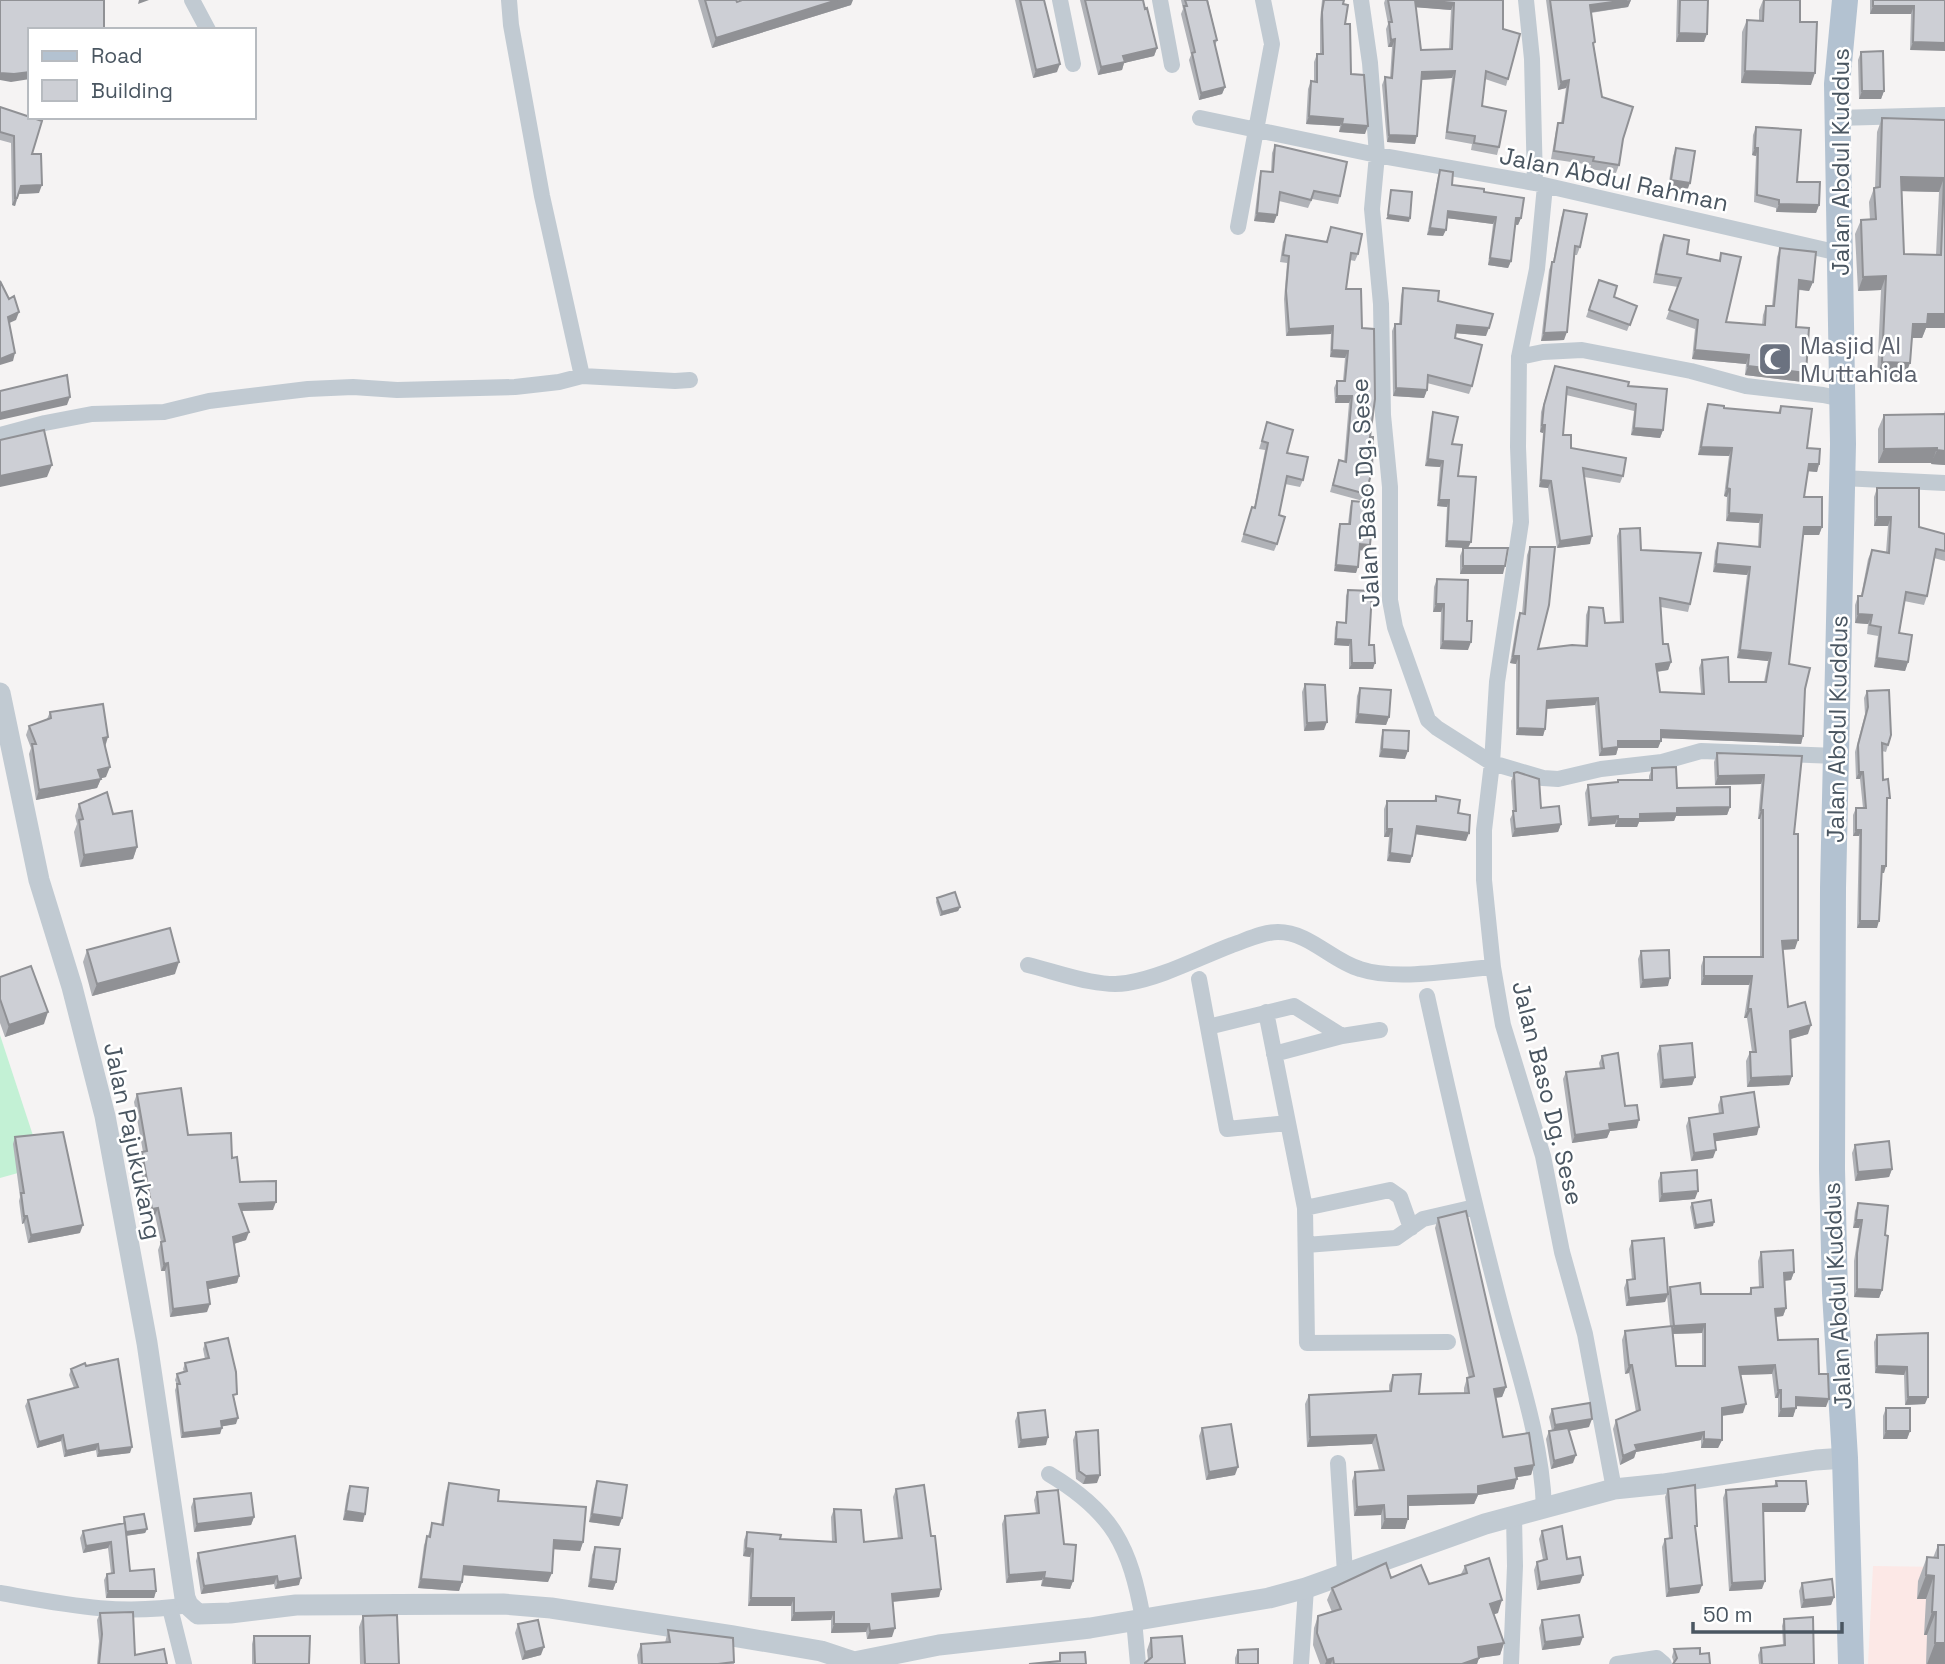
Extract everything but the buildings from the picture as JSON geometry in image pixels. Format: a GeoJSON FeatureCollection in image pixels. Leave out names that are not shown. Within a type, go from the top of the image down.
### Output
{"type":"FeatureCollection","features":[{"type":"Feature","properties":{"kind":"main road","name":"Jalan Abdul Kuddus"},"geometry":{"type":"LineString","coordinates":[[1844,0],[1838,60],[1837,118],[1843,334],[1833,888],[1832,1157],[1851,1664]]}},
{"type":"Feature","properties":{"kind":"street"},"geometry":{"type":"LineString","coordinates":[[192,0],[207,28]]}},
{"type":"Feature","properties":{"kind":"street"},"geometry":{"type":"LineString","coordinates":[[509,0],[511,25],[542,195],[583,376]]}},
{"type":"Feature","properties":{"kind":"street"},"geometry":{"type":"LineString","coordinates":[[1060,0],[1073,64]]}},
{"type":"Feature","properties":{"kind":"street"},"geometry":{"type":"LineString","coordinates":[[1160,0],[1172,65]]}},
{"type":"Feature","properties":{"kind":"street"},"geometry":{"type":"LineString","coordinates":[[1238,227],[1272,44],[1263,0]]}},
{"type":"Feature","properties":{"kind":"street","name":"Jalan Baso Dg. Sese"},"geometry":{"type":"LineString","coordinates":[[1361,0],[1370,63],[1377,155],[1372,209],[1381,304],[1383,415],[1390,487],[1390,600],[1395,627],[1428,720],[1492,763],[1484,842],[1484,880],[1493,967],[1503,1025],[1543,1156],[1562,1252],[1585,1334],[1614,1489]]}},
{"type":"Feature","properties":{"kind":"street"},"geometry":{"type":"LineString","coordinates":[[1526,0],[1540,185],[1537,269],[1519,357],[1521,523],[1497,682],[1492,763],[1543,778],[1558,779],[1601,769],[1662,762],[1701,751],[1837,756]]}},
{"type":"Feature","properties":{"kind":"street"},"geometry":{"type":"LineString","coordinates":[[1837,118],[1945,115]]}},
{"type":"Feature","properties":{"kind":"street","name":"Jalan Abdul Rahman"},"geometry":{"type":"LineString","coordinates":[[1200,118],[1540,185],[1839,253]]}},
{"type":"Feature","properties":{"kind":"street"},"geometry":{"type":"LineString","coordinates":[[1519,357],[1543,352],[1582,350],[1690,371],[1739,385],[1842,399]]}},
{"type":"Feature","properties":{"kind":"street"},"geometry":{"type":"LineString","coordinates":[[0,435],[92,414],[164,412],[209,401],[294,390],[353,387],[397,390],[514,387],[583,376],[690,380]]}},
{"type":"Feature","properties":{"kind":"street"},"geometry":{"type":"LineString","coordinates":[[1842,478],[1945,483]]}},
{"type":"Feature","properties":{"kind":"street","name":"Jalan Pajukukang"},"geometry":{"type":"LineString","coordinates":[[0,693],[39,880],[72,987],[105,1116],[145,1331],[184,1591],[179,1606]]}},
{"type":"Feature","properties":{"kind":"street"},"geometry":{"type":"LineString","coordinates":[[1028,965],[1107,985],[1126,984],[1259,935],[1279,932],[1298,935],[1357,968],[1370,972],[1395,974],[1493,967]]}},
{"type":"Feature","properties":{"kind":"street"},"geometry":{"type":"LineString","coordinates":[[1199,979],[1227,1129],[1288,1123]]}},
{"type":"Feature","properties":{"kind":"street"},"geometry":{"type":"LineString","coordinates":[[1427,996],[1475,1206],[1532,1432],[1542,1480],[1544,1508]]}},
{"type":"Feature","properties":{"kind":"street"},"geometry":{"type":"LineString","coordinates":[[1208,1027],[1294,1006],[1342,1036]]}},
{"type":"Feature","properties":{"kind":"street"},"geometry":{"type":"LineString","coordinates":[[1266,1012],[1305,1208],[1307,1343],[1448,1342]]}},
{"type":"Feature","properties":{"kind":"street"},"geometry":{"type":"LineString","coordinates":[[1274,1054],[1342,1036],[1380,1030]]}},
{"type":"Feature","properties":{"kind":"street"},"geometry":{"type":"LineString","coordinates":[[1305,1208],[1390,1190],[1400,1197],[1411,1228]]}},
{"type":"Feature","properties":{"kind":"street"},"geometry":{"type":"LineString","coordinates":[[1306,1245],[1396,1238],[1423,1219],[1475,1206]]}},
{"type":"Feature","properties":{"kind":"street"},"geometry":{"type":"LineString","coordinates":[[0,1593],[103,1610],[179,1606],[204,1615],[296,1605],[503,1604],[551,1608],[733,1636],[821,1651],[853,1663],[939,1645],[1090,1628],[1269,1598],[1306,1588],[1514,1516],[1614,1489],[1845,1458]]}},
{"type":"Feature","properties":{"kind":"street"},"geometry":{"type":"LineString","coordinates":[[1338,1463],[1345,1573]]}},
{"type":"Feature","properties":{"kind":"street"},"geometry":{"type":"LineString","coordinates":[[1049,1474],[1087,1499],[1119,1539],[1135,1578],[1138,1664]]}},
{"type":"Feature","properties":{"kind":"street"},"geometry":{"type":"LineString","coordinates":[[1511,1664],[1514,1516]]}},
{"type":"Feature","properties":{"kind":"street"},"geometry":{"type":"LineString","coordinates":[[1301,1664],[1306,1588]]}},
{"type":"Feature","properties":{"kind":"street"},"geometry":{"type":"LineString","coordinates":[[179,1606],[184,1664]]}},
{"type":"Feature","properties":{"kind":"street"},"geometry":{"type":"LineString","coordinates":[[1617,1664],[1657,1658],[1664,1664]]}},
{"type":"Feature","properties":{"kind":"shaded area"},"geometry":{"type":"Polygon","coordinates":[[[1873,1566],[1945,1567],[1945,1664],[1868,1664],[1873,1566]]]}},
{"type":"Feature","properties":{"kind":"green space"},"geometry":{"type":"Polygon","coordinates":[[[0,1035],[43,1166],[0,1178],[0,1035]]]}},
{"type":"Feature","properties":{"kind":"place","name":"Masjid Al Muttahida"},"geometry":{"type":"Point","coordinates":[1775,359]}}]}
